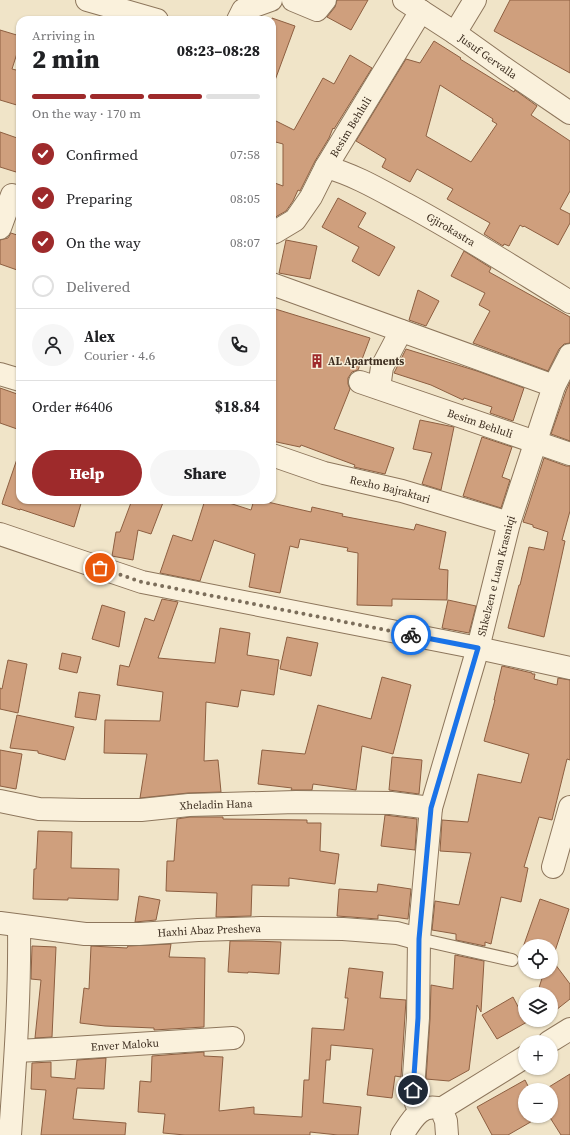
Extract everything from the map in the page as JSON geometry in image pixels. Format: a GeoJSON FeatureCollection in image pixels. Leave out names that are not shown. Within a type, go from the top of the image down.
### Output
{"type":"FeatureCollection","features":[{"type":"Feature","properties":{"kind":"street"},"geometry":{"type":"LineString","coordinates":[[87,0],[143,16]]}},
{"type":"Feature","properties":{"kind":"street"},"geometry":{"type":"LineString","coordinates":[[240,16],[243,10],[271,0]]}},
{"type":"Feature","properties":{"kind":"street"},"geometry":{"type":"LineString","coordinates":[[293,0],[317,10],[325,0]]}},
{"type":"Feature","properties":{"kind":"street"},"geometry":{"type":"LineString","coordinates":[[455,33],[475,0]]}},
{"type":"Feature","properties":{"kind":"street","name":"Jusuf Gervalla"},"geometry":{"type":"LineString","coordinates":[[413,6],[455,33],[570,113]]}},
{"type":"Feature","properties":{"kind":"street","name":"Besim Behluli"},"geometry":{"type":"LineString","coordinates":[[276,231],[295,220],[311,197],[413,6]]}},
{"type":"Feature","properties":{"kind":"street","name":"Gjirokastra"},"geometry":{"type":"LineString","coordinates":[[326,167],[368,184],[422,212],[570,302]]}},
{"type":"Feature","properties":{"kind":"street"},"geometry":{"type":"LineString","coordinates":[[0,228],[12,195]]}},
{"type":"Feature","properties":{"kind":"street"},"geometry":{"type":"LineString","coordinates":[[276,285],[554,386]]}},
{"type":"Feature","properties":{"kind":"street","name":"Besim Behluli"},"geometry":{"type":"LineString","coordinates":[[401,331],[382,367],[370,385],[570,454]]}},
{"type":"Feature","properties":{"kind":"street","name":"Shkelzen e Luan Krasniqi"},"geometry":{"type":"LineString","coordinates":[[447,1135],[446,1121],[431,1110],[416,1103],[413,1090],[418,1018],[419,939],[431,808],[478,648],[509,523],[554,386],[570,355]]}},
{"type":"Feature","properties":{"kind":"street"},"geometry":{"type":"LineString","coordinates":[[0,374],[16,379]]}},
{"type":"Feature","properties":{"kind":"street","name":"Rexho Bajraktari"},"geometry":{"type":"LineString","coordinates":[[276,455],[324,473],[402,491],[509,523]]}},
{"type":"Feature","properties":{"kind":"street"},"geometry":{"type":"LineString","coordinates":[[0,534],[142,582],[478,648],[570,668]]}},
{"type":"Feature","properties":{"kind":"street","name":"Xheladin Hana"},"geometry":{"type":"LineString","coordinates":[[0,802],[38,809],[75,810],[141,810],[188,805],[296,802],[392,803],[431,808]]}},
{"type":"Feature","properties":{"kind":"street"},"geometry":{"type":"LineString","coordinates":[[553,867],[570,807]]}},
{"type":"Feature","properties":{"kind":"street"},"geometry":{"type":"LineString","coordinates":[[9,924],[19,962],[16,1051],[10,1135]]}},
{"type":"Feature","properties":{"kind":"street","name":"Haxhi Abaz Presheva"},"geometry":{"type":"LineString","coordinates":[[9,924],[85,934],[139,934],[253,928],[342,929],[397,933],[419,939]]}},
{"type":"Feature","properties":{"kind":"street"},"geometry":{"type":"LineString","coordinates":[[558,1036],[570,1029]]}},
{"type":"Feature","properties":{"kind":"street","name":"Enver Maloku"},"geometry":{"type":"LineString","coordinates":[[16,1051],[56,1050],[233,1038]]}},
{"type":"Feature","properties":{"kind":"street"},"geometry":{"type":"LineString","coordinates":[[402,1135],[431,1110],[518,1061]]}},
{"type":"Feature","properties":{"kind":"lane"},"geometry":{"type":"LineString","coordinates":[[419,939],[512,960]]}},
{"type":"Feature","properties":{"kind":"building"},"geometry":{"type":"Polygon","coordinates":[[[337,0],[368,0],[351,30],[327,17],[335,7],[337,0]]]}},
{"type":"Feature","properties":{"kind":"building"},"geometry":{"type":"Polygon","coordinates":[[[510,0],[570,0],[570,73],[494,31],[510,0]]]}},
{"type":"Feature","properties":{"kind":"building"},"geometry":{"type":"Polygon","coordinates":[[[276,19],[295,26],[276,78],[276,19]]]}},
{"type":"Feature","properties":{"kind":"building"},"geometry":{"type":"Polygon","coordinates":[[[0,30],[16,35],[16,56],[12,69],[16,70],[16,105],[0,100],[0,30]]]}},
{"type":"Feature","properties":{"kind":"building"},"geometry":{"type":"Polygon","coordinates":[[[434,41],[461,58],[460,59],[514,92],[515,90],[537,106],[531,115],[570,141],[570,191],[560,209],[570,214],[570,223],[558,245],[520,225],[509,246],[504,244],[503,246],[484,234],[490,223],[447,199],[453,189],[417,169],[410,182],[382,167],[386,159],[356,141],[406,59],[420,63],[434,41]],[[440,85],[426,136],[471,162],[497,124],[492,121],[493,119],[440,85]]]}},
{"type":"Feature","properties":{"kind":"building"},"geometry":{"type":"Polygon","coordinates":[[[350,55],[372,68],[334,129],[333,128],[300,191],[298,190],[286,211],[276,217],[276,183],[283,186],[283,144],[276,142],[276,121],[294,130],[323,78],[334,84],[350,55]]]}},
{"type":"Feature","properties":{"kind":"building"},"geometry":{"type":"Polygon","coordinates":[[[0,132],[16,138],[16,172],[0,167],[0,132]]]}},
{"type":"Feature","properties":{"kind":"building"},"geometry":{"type":"Polygon","coordinates":[[[338,198],[366,213],[358,227],[395,247],[379,276],[352,261],[359,247],[322,227],[338,198]]]}},
{"type":"Feature","properties":{"kind":"building"},"geometry":{"type":"Polygon","coordinates":[[[11,233],[16,235],[16,270],[0,264],[0,240],[8,238],[11,233]]]}},
{"type":"Feature","properties":{"kind":"building"},"geometry":{"type":"Polygon","coordinates":[[[286,240],[317,246],[310,279],[279,273],[286,240]]]}},
{"type":"Feature","properties":{"kind":"building"},"geometry":{"type":"Polygon","coordinates":[[[464,251],[491,268],[489,272],[570,317],[570,343],[564,344],[559,349],[548,371],[473,343],[490,311],[479,305],[485,293],[451,276],[464,251]]]}},
{"type":"Feature","properties":{"kind":"building"},"geometry":{"type":"Polygon","coordinates":[[[418,290],[439,301],[426,326],[409,320],[418,290]]]}},
{"type":"Feature","properties":{"kind":"building","name":"AL Apartments"},"geometry":{"type":"Polygon","coordinates":[[[276,309],[370,338],[358,370],[352,372],[348,378],[350,389],[334,429],[394,448],[385,474],[354,467],[355,465],[301,445],[300,447],[276,442],[276,309]]]}},
{"type":"Feature","properties":{"kind":"building"},"geometry":{"type":"Polygon","coordinates":[[[406,349],[477,371],[524,388],[513,421],[490,413],[492,407],[464,398],[463,400],[431,385],[394,373],[406,349]]]}},
{"type":"Feature","properties":{"kind":"building"},"geometry":{"type":"Polygon","coordinates":[[[570,382],[570,441],[551,434],[570,382]]]}},
{"type":"Feature","properties":{"kind":"building"},"geometry":{"type":"Polygon","coordinates":[[[0,388],[16,394],[16,429],[0,423],[0,388]]]}},
{"type":"Feature","properties":{"kind":"building"},"geometry":{"type":"Polygon","coordinates":[[[420,420],[454,427],[441,490],[422,484],[432,453],[413,449],[420,420]]]}},
{"type":"Feature","properties":{"kind":"building"},"geometry":{"type":"Polygon","coordinates":[[[482,437],[512,447],[502,477],[510,480],[501,508],[463,496],[482,437]]]}},
{"type":"Feature","properties":{"kind":"building"},"geometry":{"type":"Polygon","coordinates":[[[544,458],[570,466],[570,511],[562,540],[565,541],[544,637],[508,628],[529,547],[544,550],[548,532],[523,522],[544,458]]]}},
{"type":"Feature","properties":{"kind":"building"},"geometry":{"type":"Polygon","coordinates":[[[16,462],[16,504],[81,504],[74,527],[2,504],[16,462]]]}},
{"type":"Feature","properties":{"kind":"building"},"geometry":{"type":"Polygon","coordinates":[[[130,504],[162,504],[151,534],[138,530],[133,560],[112,556],[116,532],[120,532],[130,504]]]}},
{"type":"Feature","properties":{"kind":"building"},"geometry":{"type":"Polygon","coordinates":[[[204,504],[232,504],[251,510],[253,504],[276,504],[311,512],[312,507],[343,514],[342,516],[414,530],[416,524],[446,532],[439,569],[448,570],[447,600],[392,599],[392,606],[357,605],[358,553],[347,551],[348,548],[300,539],[298,548],[290,546],[280,593],[249,587],[255,554],[214,540],[200,581],[160,573],[173,535],[192,541],[204,504]]]}},
{"type":"Feature","properties":{"kind":"building"},"geometry":{"type":"Polygon","coordinates":[[[162,599],[178,602],[158,658],[215,663],[220,628],[250,633],[247,655],[279,660],[274,695],[241,690],[238,707],[206,702],[204,761],[218,760],[221,792],[188,793],[140,798],[147,754],[104,753],[105,720],[160,721],[163,692],[117,685],[120,665],[129,667],[145,618],[154,621],[162,599]]]}},
{"type":"Feature","properties":{"kind":"building"},"geometry":{"type":"Polygon","coordinates":[[[448,600],[476,606],[469,633],[442,628],[448,600]]]}},
{"type":"Feature","properties":{"kind":"building"},"geometry":{"type":"Polygon","coordinates":[[[102,605],[125,612],[119,647],[92,639],[102,605]]]}},
{"type":"Feature","properties":{"kind":"building"},"geometry":{"type":"Polygon","coordinates":[[[287,637],[318,643],[311,676],[280,669],[287,637]]]}},
{"type":"Feature","properties":{"kind":"building"},"geometry":{"type":"Polygon","coordinates":[[[62,653],[81,657],[77,673],[59,669],[62,653]]]}},
{"type":"Feature","properties":{"kind":"building"},"geometry":{"type":"Polygon","coordinates":[[[8,660],[27,664],[18,713],[0,709],[0,688],[2,689],[8,660]]]}},
{"type":"Feature","properties":{"kind":"building"},"geometry":{"type":"Polygon","coordinates":[[[502,666],[535,674],[534,679],[557,685],[558,678],[570,680],[570,760],[567,759],[552,820],[539,817],[524,867],[528,868],[521,902],[501,897],[491,944],[485,942],[485,946],[456,940],[456,934],[432,930],[435,901],[459,905],[471,853],[440,851],[442,820],[468,822],[478,774],[521,783],[529,754],[484,741],[502,666]]]}},
{"type":"Feature","properties":{"kind":"building"},"geometry":{"type":"Polygon","coordinates":[[[382,677],[411,685],[393,754],[362,746],[356,790],[313,784],[312,790],[291,790],[292,788],[258,784],[262,750],[305,754],[318,705],[371,719],[382,677]]]}},
{"type":"Feature","properties":{"kind":"building"},"geometry":{"type":"Polygon","coordinates":[[[79,692],[100,695],[96,720],[75,717],[79,692]]]}},
{"type":"Feature","properties":{"kind":"building"},"geometry":{"type":"Polygon","coordinates":[[[17,715],[74,727],[65,760],[38,753],[38,751],[10,748],[17,715]]]}},
{"type":"Feature","properties":{"kind":"building"},"geometry":{"type":"Polygon","coordinates":[[[0,750],[22,754],[16,789],[0,786],[0,750]]]}},
{"type":"Feature","properties":{"kind":"building"},"geometry":{"type":"Polygon","coordinates":[[[392,757],[422,760],[419,794],[389,790],[392,757]]]}},
{"type":"Feature","properties":{"kind":"building"},"geometry":{"type":"Polygon","coordinates":[[[385,815],[417,819],[415,850],[381,846],[385,815]]]}},
{"type":"Feature","properties":{"kind":"building"},"geometry":{"type":"Polygon","coordinates":[[[190,817],[307,820],[307,823],[321,823],[320,851],[339,854],[335,884],[289,878],[289,886],[252,885],[251,916],[216,917],[217,893],[166,891],[167,861],[174,861],[177,819],[190,817]]]}},
{"type":"Feature","properties":{"kind":"building"},"geometry":{"type":"Polygon","coordinates":[[[38,831],[72,832],[71,868],[119,869],[118,900],[68,898],[68,900],[33,899],[34,869],[36,869],[38,831]]]}},
{"type":"Feature","properties":{"kind":"building"},"geometry":{"type":"Polygon","coordinates":[[[378,884],[411,889],[408,919],[378,915],[378,919],[337,916],[339,889],[377,892],[378,884]]]}},
{"type":"Feature","properties":{"kind":"building"},"geometry":{"type":"Polygon","coordinates":[[[139,896],[160,900],[156,920],[135,922],[139,896]]]}},
{"type":"Feature","properties":{"kind":"building"},"geometry":{"type":"Polygon","coordinates":[[[540,899],[569,909],[558,942],[558,939],[526,939],[540,899]]]}},
{"type":"Feature","properties":{"kind":"building"},"geometry":{"type":"Polygon","coordinates":[[[230,941],[281,942],[279,974],[228,972],[230,941]]]}},
{"type":"Feature","properties":{"kind":"building"},"geometry":{"type":"Polygon","coordinates":[[[171,944],[169,957],[205,958],[204,1027],[154,1030],[154,1028],[105,1026],[80,1023],[84,988],[89,989],[91,946],[127,948],[128,946],[171,944]]]}},
{"type":"Feature","properties":{"kind":"building"},"geometry":{"type":"Polygon","coordinates":[[[32,946],[56,947],[52,1037],[35,1038],[41,980],[31,979],[32,946]]]}},
{"type":"Feature","properties":{"kind":"building"},"geometry":{"type":"Polygon","coordinates":[[[455,955],[484,961],[481,1012],[477,1005],[469,1070],[449,1081],[426,1079],[431,985],[453,989],[455,955]]]}},
{"type":"Feature","properties":{"kind":"building"},"geometry":{"type":"Polygon","coordinates":[[[349,968],[383,972],[380,998],[406,1000],[401,1077],[395,1076],[392,1098],[367,1095],[373,1049],[331,1045],[330,1060],[326,1060],[323,1103],[361,1107],[358,1135],[338,1135],[310,1132],[310,1135],[185,1135],[163,1133],[165,1114],[138,1112],[140,1081],[151,1082],[152,1056],[204,1052],[204,1056],[223,1057],[219,1111],[254,1107],[254,1114],[302,1117],[304,1080],[309,1080],[312,1028],[344,1030],[348,998],[345,998],[349,968]]]}},
{"type":"Feature","properties":{"kind":"building"},"geometry":{"type":"Polygon","coordinates":[[[558,968],[570,984],[570,999],[558,1008],[558,987],[539,987],[542,979],[558,979],[558,968]]]}},
{"type":"Feature","properties":{"kind":"building"},"geometry":{"type":"Polygon","coordinates":[[[513,997],[518,1007],[518,1027],[497,1039],[482,1015],[513,997]]]}},
{"type":"Feature","properties":{"kind":"building"},"geometry":{"type":"Polygon","coordinates":[[[106,1058],[104,1089],[77,1088],[73,1119],[126,1123],[125,1135],[41,1135],[46,1090],[31,1089],[32,1063],[51,1062],[51,1077],[75,1079],[77,1060],[106,1058]]]}},
{"type":"Feature","properties":{"kind":"building"},"geometry":{"type":"Polygon","coordinates":[[[570,1074],[570,1135],[561,1135],[553,1123],[558,1123],[558,1083],[555,1083],[570,1074]]]}},
{"type":"Feature","properties":{"kind":"building"},"geometry":{"type":"Polygon","coordinates":[[[525,1080],[526,1083],[520,1083],[525,1080]]]}},
{"type":"Feature","properties":{"kind":"building"},"geometry":{"type":"Polygon","coordinates":[[[518,1084],[518,1123],[529,1123],[508,1135],[492,1135],[477,1107],[518,1084]]]}},
{"type":"Feature","properties":{"kind":"way so far"},"geometry":{"type":"LineString","coordinates":[[100,568],[142,582],[411,635]]}},
{"type":"Feature","properties":{"kind":"place","name":"AL Apartments"},"geometry":{"type":"Point","coordinates":[317,361]}},
{"type":"Feature","properties":{"kind":"route"},"geometry":{"type":"LineString","coordinates":[[411,635],[478,648],[431,808],[419,939],[418,1018],[413,1090]]}}]}
